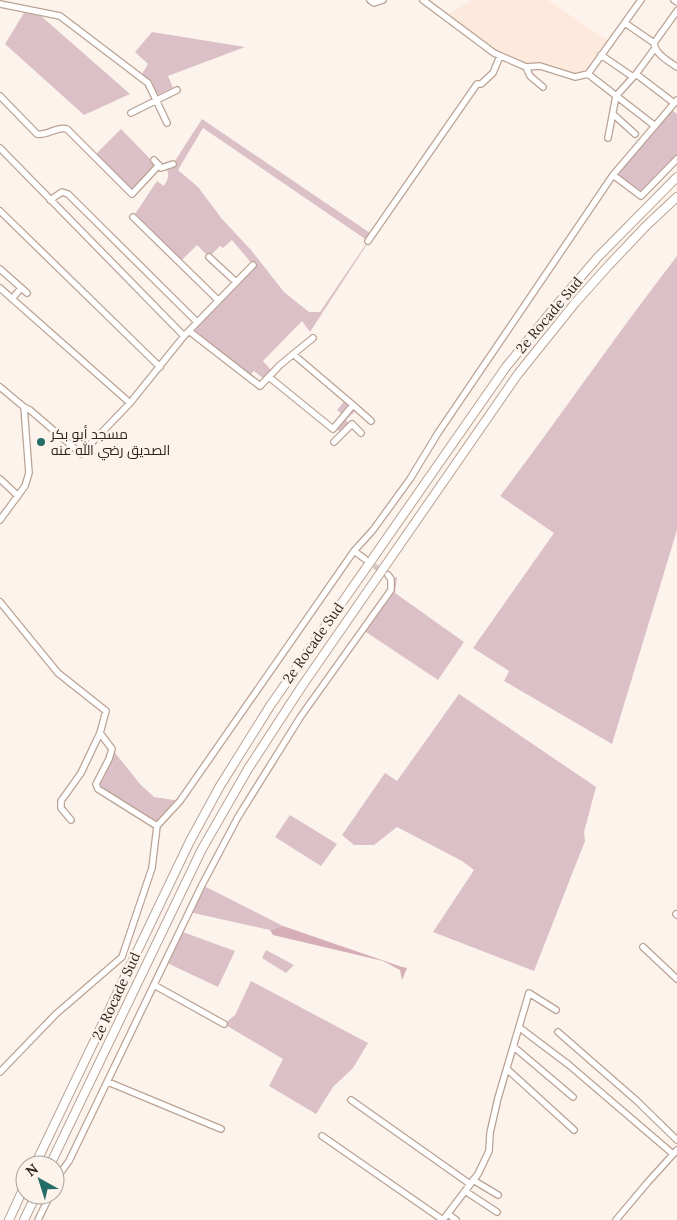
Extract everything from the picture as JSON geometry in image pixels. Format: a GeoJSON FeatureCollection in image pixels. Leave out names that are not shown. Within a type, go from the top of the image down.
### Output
{"type":"FeatureCollection","features":[{"type":"Feature","properties":{"kind":"highway","name":"2e Rocade Sud"},"geometry":{"type":"LineString","coordinates":[[40,1155],[175,871],[220,786],[257,726],[506,367],[598,257],[677,177]]}},
{"type":"Feature","properties":{"kind":"highway","name":"2e Rocade Sud"},"geometry":{"type":"LineString","coordinates":[[55,1155],[202,850],[228,801],[258,753],[518,374],[609,264],[677,197]]}},
{"type":"Feature","properties":{"kind":"highway"},"geometry":{"type":"LineString","coordinates":[[8,1220],[16,1205]]}},
{"type":"Feature","properties":{"kind":"highway"},"geometry":{"type":"LineString","coordinates":[[24,1220],[31,1205]]}},
{"type":"Feature","properties":{"kind":"street"},"geometry":{"type":"LineString","coordinates":[[370,0],[374,3],[384,0]]}},
{"type":"Feature","properties":{"kind":"street"},"geometry":{"type":"LineString","coordinates":[[423,0],[500,56],[526,67],[540,66],[575,77],[588,74],[641,0]]}},
{"type":"Feature","properties":{"kind":"street"},"geometry":{"type":"LineString","coordinates":[[0,4],[60,16],[148,83],[167,124]]}},
{"type":"Feature","properties":{"kind":"street"},"geometry":{"type":"LineString","coordinates":[[608,138],[616,96],[634,76],[677,11]]}},
{"type":"Feature","properties":{"kind":"street"},"geometry":{"type":"LineString","coordinates":[[624,23],[655,45],[657,52],[677,67]]}},
{"type":"Feature","properties":{"kind":"street"},"geometry":{"type":"LineString","coordinates":[[0,1072],[56,1014],[122,957],[152,868],[157,826],[180,801],[354,551],[373,530],[410,479],[438,433],[613,175],[676,102],[601,55]]}},
{"type":"Feature","properties":{"kind":"street"},"geometry":{"type":"LineString","coordinates":[[368,241],[477,84],[481,84],[493,73],[500,56]]}},
{"type":"Feature","properties":{"kind":"street"},"geometry":{"type":"LineString","coordinates":[[526,67],[530,76],[543,87]]}},
{"type":"Feature","properties":{"kind":"street"},"geometry":{"type":"LineString","coordinates":[[588,74],[655,126]]}},
{"type":"Feature","properties":{"kind":"street"},"geometry":{"type":"LineString","coordinates":[[130,112],[177,90]]}},
{"type":"Feature","properties":{"kind":"street"},"geometry":{"type":"LineString","coordinates":[[0,96],[37,134],[41,135],[60,128],[67,129],[132,194],[159,165]]}},
{"type":"Feature","properties":{"kind":"street"},"geometry":{"type":"LineString","coordinates":[[613,114],[635,134]]}},
{"type":"Feature","properties":{"kind":"street"},"geometry":{"type":"LineString","coordinates":[[0,148],[184,336]]}},
{"type":"Feature","properties":{"kind":"street"},"geometry":{"type":"LineString","coordinates":[[613,175],[641,196],[677,159]]}},
{"type":"Feature","properties":{"kind":"street"},"geometry":{"type":"LineString","coordinates":[[154,160],[162,168],[172,164]]}},
{"type":"Feature","properties":{"kind":"street"},"geometry":{"type":"LineString","coordinates":[[50,200],[62,192],[68,194],[197,322]]}},
{"type":"Feature","properties":{"kind":"street"},"geometry":{"type":"LineString","coordinates":[[0,211],[160,367]]}},
{"type":"Feature","properties":{"kind":"street"},"geometry":{"type":"LineString","coordinates":[[133,217],[218,300]]}},
{"type":"Feature","properties":{"kind":"street"},"geometry":{"type":"LineString","coordinates":[[209,257],[236,282]]}},
{"type":"Feature","properties":{"kind":"street"},"geometry":{"type":"LineString","coordinates":[[0,387],[81,454],[130,403],[184,336],[253,265]]}},
{"type":"Feature","properties":{"kind":"street"},"geometry":{"type":"LineString","coordinates":[[0,269],[27,293]]}},
{"type":"Feature","properties":{"kind":"street"},"geometry":{"type":"LineString","coordinates":[[0,288],[130,403]]}},
{"type":"Feature","properties":{"kind":"street"},"geometry":{"type":"LineString","coordinates":[[12,299],[21,288]]}},
{"type":"Feature","properties":{"kind":"street"},"geometry":{"type":"LineString","coordinates":[[189,331],[260,386],[312,338]]}},
{"type":"Feature","properties":{"kind":"street"},"geometry":{"type":"LineString","coordinates":[[293,354],[371,421]]}},
{"type":"Feature","properties":{"kind":"street"},"geometry":{"type":"LineString","coordinates":[[269,377],[333,429],[334,427],[342,433]]}},
{"type":"Feature","properties":{"kind":"street"},"geometry":{"type":"LineString","coordinates":[[0,520],[25,486],[29,474],[24,406]]}},
{"type":"Feature","properties":{"kind":"street"},"geometry":{"type":"LineString","coordinates":[[334,427],[353,406]]}},
{"type":"Feature","properties":{"kind":"street"},"geometry":{"type":"LineString","coordinates":[[334,442],[352,424],[361,433]]}},
{"type":"Feature","properties":{"kind":"street"},"geometry":{"type":"LineString","coordinates":[[0,480],[17,495]]}},
{"type":"Feature","properties":{"kind":"street"},"geometry":{"type":"LineString","coordinates":[[354,551],[365,559]]}},
{"type":"Feature","properties":{"kind":"street"},"geometry":{"type":"LineString","coordinates":[[65,1167],[70,1161],[202,885],[238,817],[301,716],[391,590],[391,580],[388,575]]}},
{"type":"Feature","properties":{"kind":"street"},"geometry":{"type":"LineString","coordinates":[[0,602],[58,673],[106,711],[100,733],[81,773],[61,801],[61,808],[71,820]]}},
{"type":"Feature","properties":{"kind":"street"},"geometry":{"type":"LineString","coordinates":[[100,733],[112,749],[96,784],[98,790],[157,826]]}},
{"type":"Feature","properties":{"kind":"street"},"geometry":{"type":"LineString","coordinates":[[643,947],[677,979]]}},
{"type":"Feature","properties":{"kind":"street"},"geometry":{"type":"LineString","coordinates":[[154,985],[224,1024]]}},
{"type":"Feature","properties":{"kind":"street"},"geometry":{"type":"LineString","coordinates":[[322,1136],[443,1220],[472,1182],[489,1151],[490,1133],[498,1098],[529,994],[556,1010]]}},
{"type":"Feature","properties":{"kind":"street"},"geometry":{"type":"LineString","coordinates":[[520,1028],[569,1065],[675,1152],[616,1220]]}},
{"type":"Feature","properties":{"kind":"street"},"geometry":{"type":"LineString","coordinates":[[558,1032],[677,1140]]}},
{"type":"Feature","properties":{"kind":"street"},"geometry":{"type":"LineString","coordinates":[[514,1047],[572,1097]]}},
{"type":"Feature","properties":{"kind":"street"},"geometry":{"type":"LineString","coordinates":[[507,1069],[574,1130]]}},
{"type":"Feature","properties":{"kind":"street"},"geometry":{"type":"LineString","coordinates":[[108,1082],[221,1129]]}},
{"type":"Feature","properties":{"kind":"street"},"geometry":{"type":"LineString","coordinates":[[351,1100],[472,1182],[498,1195]]}},
{"type":"Feature","properties":{"kind":"street"},"geometry":{"type":"LineString","coordinates":[[464,1191],[497,1212]]}},
{"type":"Feature","properties":{"kind":"street"},"geometry":{"type":"LineString","coordinates":[[38,1220],[45,1205]]}},
{"type":"Feature","properties":{"kind":"street"},"geometry":{"type":"LineString","coordinates":[[448,1214],[456,1220]]}},
{"type":"Feature","properties":{"kind":"shaded area"},"geometry":{"type":"Polygon","coordinates":[[[472,0],[548,0],[610,42],[588,74],[575,77],[540,66],[526,67],[506,59],[446,16],[472,0]]]}},
{"type":"Feature","properties":{"kind":"shaded area"},"geometry":{"type":"Polygon","coordinates":[[[24,13],[41,16],[130,94],[84,115],[5,44],[24,13]]]}},
{"type":"Feature","properties":{"kind":"shaded area"},"geometry":{"type":"Polygon","coordinates":[[[152,32],[245,47],[168,76],[173,88],[157,95],[152,82],[142,74],[148,64],[135,52],[152,32]]]}},
{"type":"Feature","properties":{"kind":"shaded area"},"geometry":{"type":"Polygon","coordinates":[[[672,110],[677,114],[677,156],[643,191],[639,191],[617,175],[672,110]]]}},
{"type":"Feature","properties":{"kind":"shaded area"},"geometry":{"type":"Polygon","coordinates":[[[202,119],[373,235],[310,332],[302,321],[263,361],[272,371],[264,379],[254,371],[248,377],[189,331],[253,265],[232,240],[223,248],[220,246],[209,257],[197,245],[180,262],[133,217],[157,181],[164,186],[168,177],[166,168],[173,164],[202,119]],[[203,128],[178,170],[198,187],[222,219],[251,250],[284,292],[309,312],[320,312],[368,241],[203,128]]]}},
{"type":"Feature","properties":{"kind":"shaded area"},"geometry":{"type":"Polygon","coordinates":[[[121,129],[156,165],[132,192],[96,154],[121,129]]]}},
{"type":"Feature","properties":{"kind":"shaded area"},"geometry":{"type":"Polygon","coordinates":[[[677,256],[677,530],[612,744],[504,681],[509,671],[473,648],[554,533],[500,496],[677,256]]]}},
{"type":"Feature","properties":{"kind":"shaded area"},"geometry":{"type":"Polygon","coordinates":[[[346,399],[357,409],[346,420],[350,425],[342,433],[334,427],[344,416],[337,410],[346,399]]]}},
{"type":"Feature","properties":{"kind":"shaded area"},"geometry":{"type":"Polygon","coordinates":[[[397,577],[395,593],[464,642],[438,680],[363,630],[391,590],[391,579],[397,577]]]}},
{"type":"Feature","properties":{"kind":"shaded area"},"geometry":{"type":"Polygon","coordinates":[[[459,694],[596,787],[584,832],[585,841],[534,971],[433,932],[474,870],[462,861],[397,827],[374,845],[354,845],[342,835],[385,773],[397,781],[459,694]]]}},
{"type":"Feature","properties":{"kind":"shaded area"},"geometry":{"type":"Polygon","coordinates":[[[112,749],[140,784],[154,797],[180,801],[157,826],[98,789],[96,784],[112,749]]]}},
{"type":"Feature","properties":{"kind":"shaded area"},"geometry":{"type":"Polygon","coordinates":[[[290,815],[337,844],[321,866],[275,837],[290,815]]]}},
{"type":"Feature","properties":{"kind":"shaded area"},"geometry":{"type":"Polygon","coordinates":[[[202,885],[283,926],[270,930],[189,912],[202,885]]]}},
{"type":"Feature","properties":{"kind":"shaded area"},"geometry":{"type":"Polygon","coordinates":[[[283,926],[407,968],[402,980],[400,970],[383,961],[273,935],[270,930],[283,926]]]}},
{"type":"Feature","properties":{"kind":"shaded area"},"geometry":{"type":"Polygon","coordinates":[[[180,931],[235,951],[218,987],[165,962],[180,931]]]}},
{"type":"Feature","properties":{"kind":"shaded area"},"geometry":{"type":"Polygon","coordinates":[[[266,950],[294,965],[286,973],[262,958],[266,950]]]}},
{"type":"Feature","properties":{"kind":"shaded area"},"geometry":{"type":"Polygon","coordinates":[[[251,981],[368,1043],[353,1068],[333,1087],[316,1114],[269,1086],[283,1059],[224,1024],[235,1015],[251,981]]]}},
{"type":"Feature","properties":{"kind":"tunnel"},"geometry":{"type":"LineString","coordinates":[[367,561],[388,575]]}},
{"type":"Feature","properties":{"kind":"place","name":"مسجد أبو بكر الصديق رضي الله عنه"},"geometry":{"type":"Point","coordinates":[41,442]}}]}
